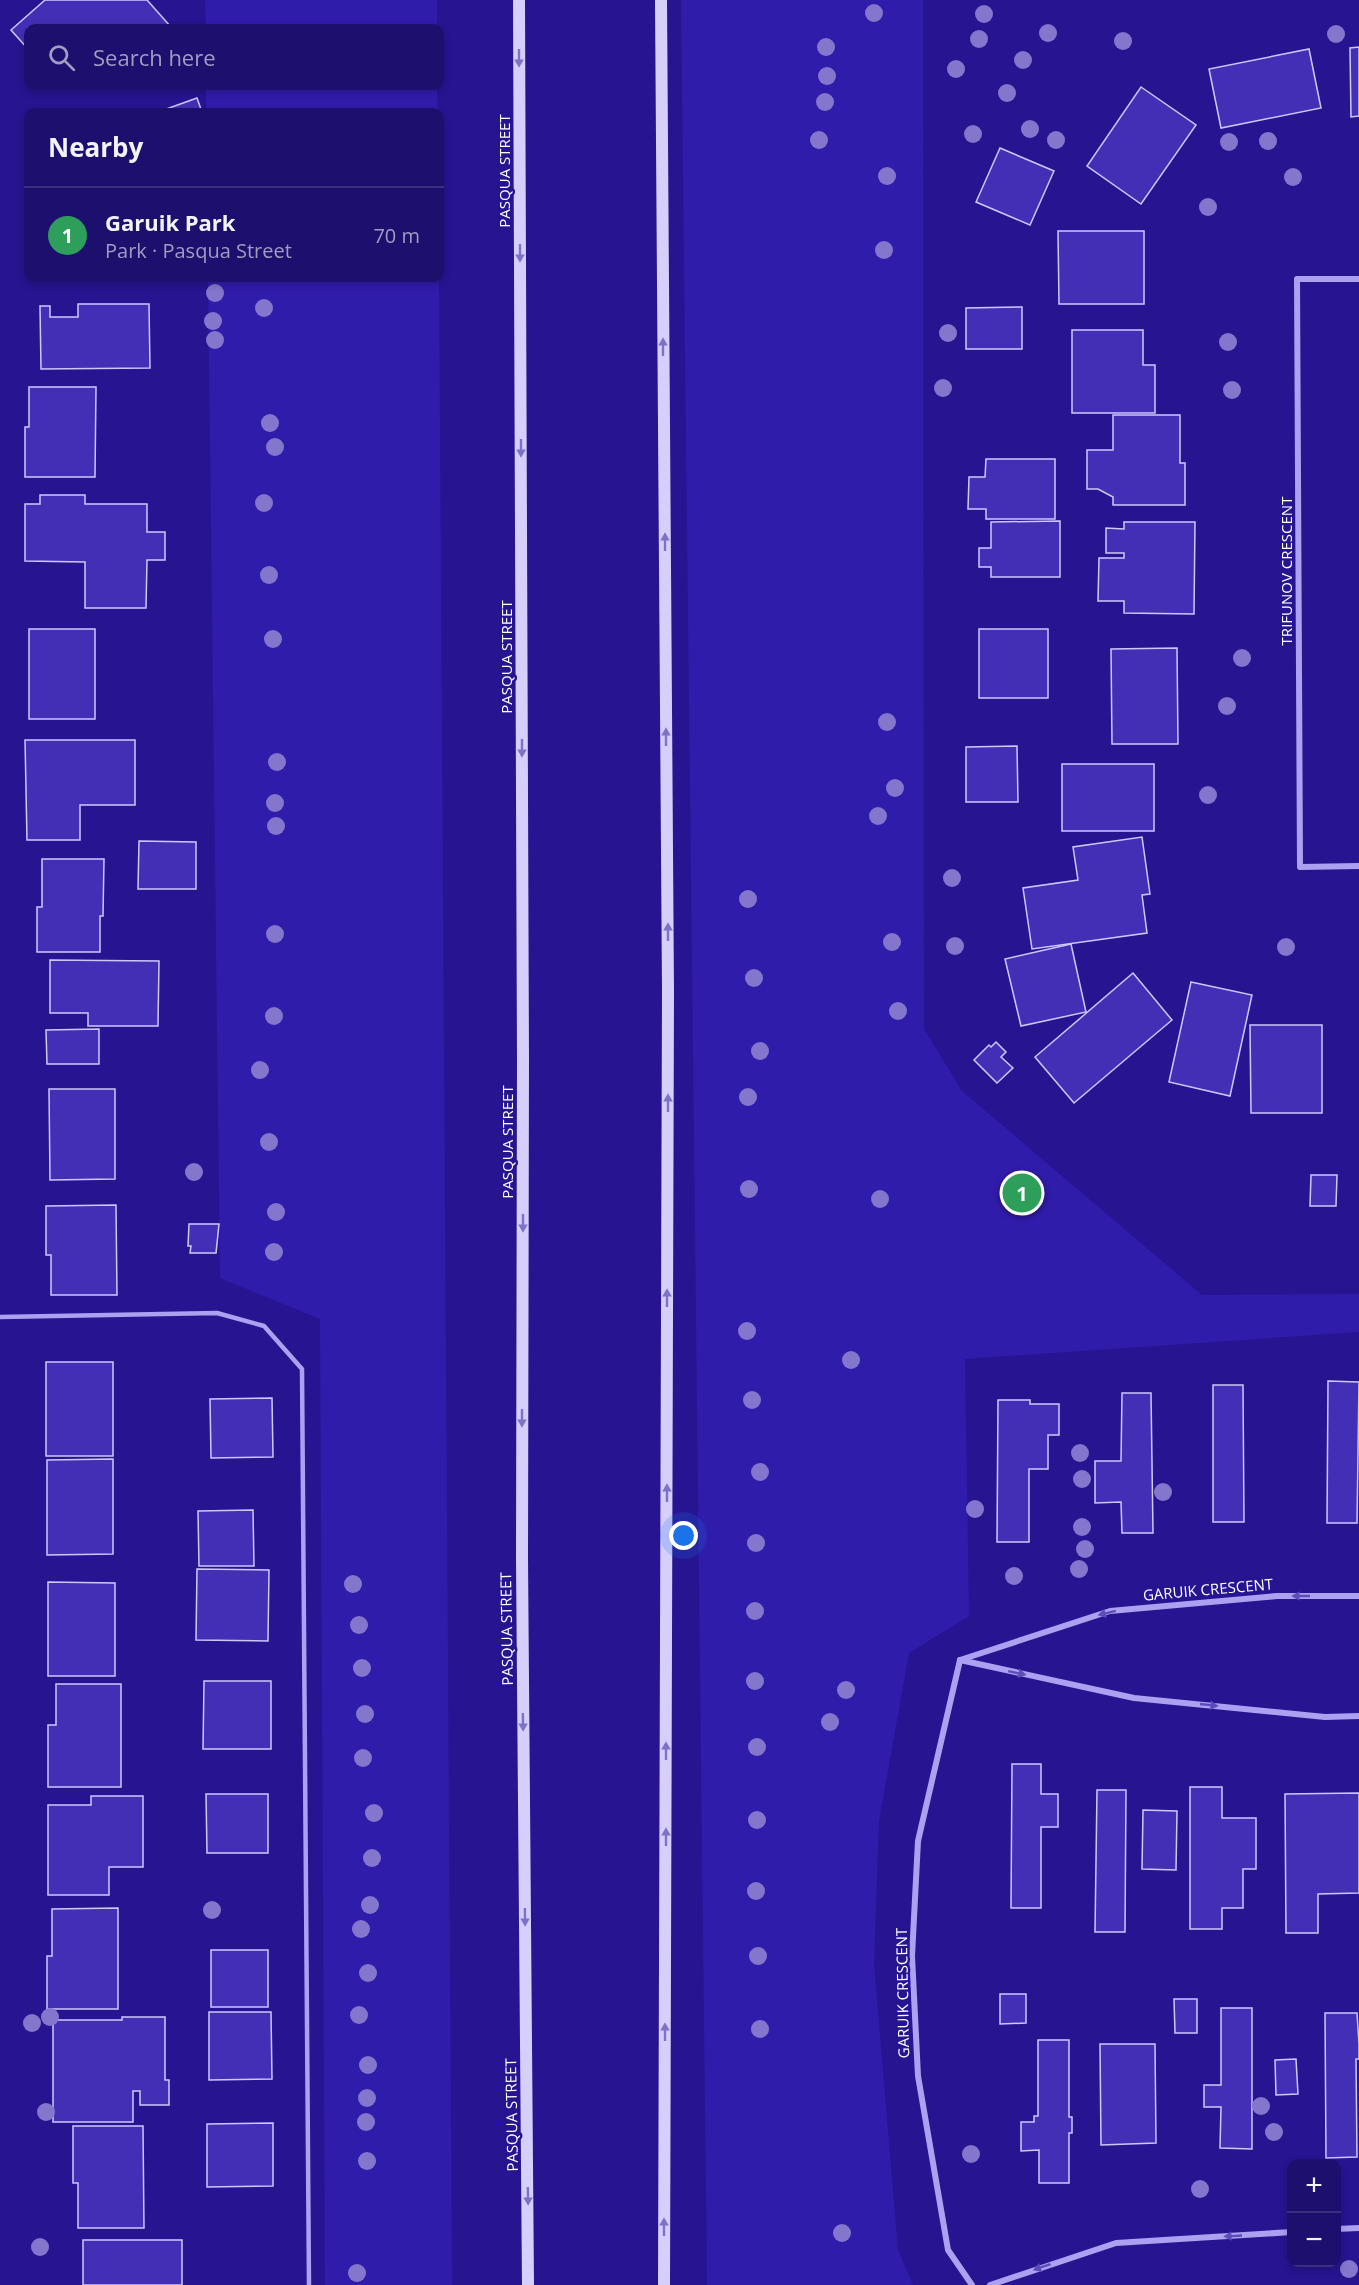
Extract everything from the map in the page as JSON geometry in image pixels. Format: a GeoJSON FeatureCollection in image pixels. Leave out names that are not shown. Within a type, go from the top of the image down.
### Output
{"type":"FeatureCollection","features":[{"type":"Feature","properties":{"kind":"main road","name":"PASQUA STREET"},"geometry":{"type":"LineString","coordinates":[[519,0],[523,1036],[522,1559],[528,2285]]}},
{"type":"Feature","properties":{"kind":"main road"},"geometry":{"type":"LineString","coordinates":[[661,0],[668,991],[664,2285]]}},
{"type":"Feature","properties":{"kind":"street","name":"TRIFUNOV CRESCENT"},"geometry":{"type":"LineString","coordinates":[[1359,279],[1297,279],[1300,867],[1359,866]]}},
{"type":"Feature","properties":{"kind":"street","name":"GARUIK CRESCENT"},"geometry":{"type":"LineString","coordinates":[[972,2285],[948,2250],[918,2076],[912,1956],[918,1841],[960,1660],[1110,1611],[1277,1596],[1359,1596]]}},
{"type":"Feature","properties":{"kind":"street"},"geometry":{"type":"LineString","coordinates":[[960,1660],[1134,1698],[1325,1717],[1359,1716]]}},
{"type":"Feature","properties":{"kind":"street"},"geometry":{"type":"LineString","coordinates":[[1341,2229],[1359,2228]]}},
{"type":"Feature","properties":{"kind":"street"},"geometry":{"type":"LineString","coordinates":[[990,2285],[1116,2243],[1287,2232]]}},
{"type":"Feature","properties":{"kind":"lane"},"geometry":{"type":"LineString","coordinates":[[0,1317],[217,1313],[264,1326],[302,1369],[309,2285]]}},
{"type":"Feature","properties":{"kind":"shaded area"},"geometry":{"type":"Polygon","coordinates":[[[205,0],[437,0],[437,24],[206,24],[205,0]]]}},
{"type":"Feature","properties":{"kind":"shaded area"},"geometry":{"type":"Polygon","coordinates":[[[681,0],[923,0],[924,1029],[962,1091],[1202,1295],[1359,1294],[1359,1332],[965,1359],[969,1616],[909,1653],[879,1821],[874,1964],[898,2250],[913,2285],[707,2285],[681,0]]]}},
{"type":"Feature","properties":{"kind":"shaded area"},"geometry":{"type":"Polygon","coordinates":[[[206,90],[437,90],[438,108],[206,108],[206,90]]]}},
{"type":"Feature","properties":{"kind":"shaded area"},"geometry":{"type":"Polygon","coordinates":[[[208,282],[439,282],[452,2285],[325,2285],[320,1319],[220,1278],[208,282]]]}},
{"type":"Feature","properties":{"kind":"building"},"geometry":{"type":"Polygon","coordinates":[[[45,0],[147,0],[168,24],[24,24],[24,45],[11,30],[45,0]]]}},
{"type":"Feature","properties":{"kind":"building"},"geometry":{"type":"Polygon","coordinates":[[[1359,47],[1359,116],[1351,117],[1350,48],[1359,47]]]}},
{"type":"Feature","properties":{"kind":"building"},"geometry":{"type":"Polygon","coordinates":[[[1309,49],[1321,108],[1221,128],[1209,69],[1309,49]]]}},
{"type":"Feature","properties":{"kind":"building"},"geometry":{"type":"Polygon","coordinates":[[[1141,87],[1196,125],[1141,204],[1087,166],[1141,87]]]}},
{"type":"Feature","properties":{"kind":"building"},"geometry":{"type":"Polygon","coordinates":[[[197,98],[201,108],[169,108],[197,98]]]}},
{"type":"Feature","properties":{"kind":"building"},"geometry":{"type":"Polygon","coordinates":[[[1000,148],[1054,171],[1030,225],[976,202],[1000,148]]]}},
{"type":"Feature","properties":{"kind":"building"},"geometry":{"type":"Polygon","coordinates":[[[1058,231],[1144,231],[1144,304],[1059,304],[1058,231]]]}},
{"type":"Feature","properties":{"kind":"building"},"geometry":{"type":"Polygon","coordinates":[[[78,304],[149,304],[150,368],[41,369],[40,306],[50,306],[50,317],[78,317],[78,304]]]}},
{"type":"Feature","properties":{"kind":"building"},"geometry":{"type":"Polygon","coordinates":[[[1022,307],[1022,349],[966,349],[966,308],[1022,307]]]}},
{"type":"Feature","properties":{"kind":"building"},"geometry":{"type":"Polygon","coordinates":[[[1072,330],[1143,330],[1143,365],[1155,365],[1155,413],[1072,413],[1072,330]]]}},
{"type":"Feature","properties":{"kind":"building"},"geometry":{"type":"Polygon","coordinates":[[[29,387],[96,387],[95,477],[25,477],[25,427],[29,427],[29,387]]]}},
{"type":"Feature","properties":{"kind":"building"},"geometry":{"type":"Polygon","coordinates":[[[1113,415],[1180,415],[1180,463],[1185,463],[1185,505],[1113,505],[1113,497],[1098,489],[1087,489],[1087,450],[1113,450],[1113,415]]]}},
{"type":"Feature","properties":{"kind":"building"},"geometry":{"type":"Polygon","coordinates":[[[986,459],[1055,459],[1055,519],[986,519],[986,509],[968,509],[969,477],[985,477],[986,459]]]}},
{"type":"Feature","properties":{"kind":"building"},"geometry":{"type":"Polygon","coordinates":[[[40,495],[85,495],[85,504],[147,504],[147,532],[165,532],[165,560],[147,560],[146,608],[85,608],[85,562],[25,561],[25,504],[40,504],[40,495]]]}},
{"type":"Feature","properties":{"kind":"building"},"geometry":{"type":"Polygon","coordinates":[[[1060,521],[1060,577],[991,577],[991,567],[979,567],[979,548],[991,548],[991,522],[1060,521]]]}},
{"type":"Feature","properties":{"kind":"building"},"geometry":{"type":"Polygon","coordinates":[[[1124,522],[1195,522],[1194,614],[1124,613],[1124,601],[1098,601],[1099,558],[1124,558],[1124,553],[1106,553],[1106,528],[1124,529],[1124,522]]]}},
{"type":"Feature","properties":{"kind":"building"},"geometry":{"type":"Polygon","coordinates":[[[29,629],[95,629],[95,719],[29,719],[29,629]]]}},
{"type":"Feature","properties":{"kind":"building"},"geometry":{"type":"Polygon","coordinates":[[[979,629],[1048,629],[1048,698],[979,698],[979,629]]]}},
{"type":"Feature","properties":{"kind":"building"},"geometry":{"type":"Polygon","coordinates":[[[1177,648],[1178,744],[1112,744],[1111,649],[1177,648]]]}},
{"type":"Feature","properties":{"kind":"building"},"geometry":{"type":"Polygon","coordinates":[[[25,740],[135,740],[135,805],[80,805],[80,840],[27,840],[25,740]]]}},
{"type":"Feature","properties":{"kind":"building"},"geometry":{"type":"Polygon","coordinates":[[[1017,746],[1018,802],[966,802],[966,747],[1017,746]]]}},
{"type":"Feature","properties":{"kind":"building"},"geometry":{"type":"Polygon","coordinates":[[[1062,764],[1154,764],[1154,831],[1062,831],[1062,764]]]}},
{"type":"Feature","properties":{"kind":"building"},"geometry":{"type":"Polygon","coordinates":[[[1142,837],[1150,894],[1142,895],[1147,933],[1032,949],[1023,888],[1078,880],[1073,847],[1142,837]]]}},
{"type":"Feature","properties":{"kind":"building"},"geometry":{"type":"Polygon","coordinates":[[[139,841],[196,842],[196,889],[138,889],[139,841]]]}},
{"type":"Feature","properties":{"kind":"building"},"geometry":{"type":"Polygon","coordinates":[[[42,859],[104,859],[100,952],[37,952],[37,907],[42,907],[42,859]]]}},
{"type":"Feature","properties":{"kind":"building"},"geometry":{"type":"Polygon","coordinates":[[[1071,944],[1086,1012],[1021,1026],[1005,959],[1071,944]]]}},
{"type":"Feature","properties":{"kind":"building"},"geometry":{"type":"Polygon","coordinates":[[[50,960],[159,961],[158,1026],[88,1026],[88,1013],[50,1013],[50,960]]]}},
{"type":"Feature","properties":{"kind":"building"},"geometry":{"type":"Polygon","coordinates":[[[1133,973],[1172,1020],[1074,1103],[1035,1057],[1133,973]]]}},
{"type":"Feature","properties":{"kind":"building"},"geometry":{"type":"Polygon","coordinates":[[[1191,982],[1252,995],[1230,1096],[1169,1082],[1191,982]]]}},
{"type":"Feature","properties":{"kind":"building"},"geometry":{"type":"Polygon","coordinates":[[[1250,1025],[1322,1025],[1322,1113],[1251,1113],[1250,1025]]]}},
{"type":"Feature","properties":{"kind":"building"},"geometry":{"type":"Polygon","coordinates":[[[99,1029],[99,1064],[47,1064],[46,1030],[99,1029]]]}},
{"type":"Feature","properties":{"kind":"building"},"geometry":{"type":"Polygon","coordinates":[[[996,1042],[1006,1052],[1001,1057],[1013,1068],[997,1083],[974,1060],[989,1045],[991,1047],[996,1042]]]}},
{"type":"Feature","properties":{"kind":"building"},"geometry":{"type":"Polygon","coordinates":[[[49,1089],[115,1089],[115,1179],[50,1180],[49,1089]]]}},
{"type":"Feature","properties":{"kind":"building"},"geometry":{"type":"Polygon","coordinates":[[[1311,1175],[1337,1175],[1336,1206],[1310,1206],[1311,1175]]]}},
{"type":"Feature","properties":{"kind":"building"},"geometry":{"type":"Polygon","coordinates":[[[116,1205],[117,1295],[51,1295],[51,1255],[46,1255],[46,1206],[116,1205]]]}},
{"type":"Feature","properties":{"kind":"building"},"geometry":{"type":"Polygon","coordinates":[[[189,1224],[219,1224],[216,1253],[190,1253],[189,1224]]]}},
{"type":"Feature","properties":{"kind":"building"},"geometry":{"type":"Polygon","coordinates":[[[46,1362],[113,1362],[113,1456],[46,1456],[46,1362]]]}},
{"type":"Feature","properties":{"kind":"building"},"geometry":{"type":"Polygon","coordinates":[[[1328,1381],[1359,1382],[1357,1523],[1327,1523],[1328,1381]]]}},
{"type":"Feature","properties":{"kind":"building"},"geometry":{"type":"Polygon","coordinates":[[[1213,1385],[1243,1385],[1244,1522],[1213,1522],[1213,1385]]]}},
{"type":"Feature","properties":{"kind":"building"},"geometry":{"type":"Polygon","coordinates":[[[1122,1393],[1151,1393],[1153,1533],[1122,1533],[1121,1502],[1095,1503],[1095,1461],[1121,1461],[1122,1393]]]}},
{"type":"Feature","properties":{"kind":"building"},"geometry":{"type":"Polygon","coordinates":[[[272,1398],[273,1457],[211,1458],[210,1399],[272,1398]]]}},
{"type":"Feature","properties":{"kind":"building"},"geometry":{"type":"Polygon","coordinates":[[[998,1400],[1030,1400],[1030,1404],[1059,1404],[1059,1435],[1048,1435],[1048,1469],[1029,1469],[1029,1542],[997,1542],[998,1400]]]}},
{"type":"Feature","properties":{"kind":"building"},"geometry":{"type":"Polygon","coordinates":[[[113,1459],[113,1554],[47,1555],[47,1460],[113,1459]]]}},
{"type":"Feature","properties":{"kind":"building"},"geometry":{"type":"Polygon","coordinates":[[[253,1510],[254,1566],[199,1566],[198,1511],[253,1510]]]}},
{"type":"Feature","properties":{"kind":"building"},"geometry":{"type":"Polygon","coordinates":[[[197,1569],[269,1570],[268,1641],[196,1640],[197,1569]]]}},
{"type":"Feature","properties":{"kind":"building"},"geometry":{"type":"Polygon","coordinates":[[[48,1582],[115,1583],[115,1676],[48,1676],[48,1582]]]}},
{"type":"Feature","properties":{"kind":"building"},"geometry":{"type":"Polygon","coordinates":[[[204,1681],[271,1681],[271,1749],[203,1749],[204,1681]]]}},
{"type":"Feature","properties":{"kind":"building"},"geometry":{"type":"Polygon","coordinates":[[[56,1684],[121,1684],[121,1787],[48,1787],[48,1725],[56,1725],[56,1684]]]}},
{"type":"Feature","properties":{"kind":"building"},"geometry":{"type":"Polygon","coordinates":[[[1012,1764],[1041,1764],[1041,1794],[1058,1794],[1058,1827],[1041,1827],[1041,1908],[1011,1908],[1012,1764]]]}},
{"type":"Feature","properties":{"kind":"building"},"geometry":{"type":"Polygon","coordinates":[[[1190,1787],[1222,1787],[1222,1818],[1256,1818],[1256,1869],[1243,1869],[1243,1908],[1222,1908],[1222,1929],[1190,1929],[1190,1787]]]}},
{"type":"Feature","properties":{"kind":"building"},"geometry":{"type":"Polygon","coordinates":[[[1097,1790],[1126,1790],[1125,1932],[1095,1932],[1097,1790]]]}},
{"type":"Feature","properties":{"kind":"building"},"geometry":{"type":"Polygon","coordinates":[[[1359,1793],[1359,1893],[1318,1894],[1318,1933],[1286,1933],[1285,1794],[1359,1793]]]}},
{"type":"Feature","properties":{"kind":"building"},"geometry":{"type":"Polygon","coordinates":[[[206,1794],[268,1794],[268,1853],[207,1853],[206,1794]]]}},
{"type":"Feature","properties":{"kind":"building"},"geometry":{"type":"Polygon","coordinates":[[[91,1796],[143,1796],[143,1867],[109,1867],[109,1895],[48,1895],[48,1805],[91,1805],[91,1796]]]}},
{"type":"Feature","properties":{"kind":"building"},"geometry":{"type":"Polygon","coordinates":[[[1143,1810],[1177,1811],[1176,1870],[1142,1869],[1143,1810]]]}},
{"type":"Feature","properties":{"kind":"building"},"geometry":{"type":"Polygon","coordinates":[[[118,1908],[118,2009],[47,2009],[47,1956],[52,1956],[52,1909],[118,1908]]]}},
{"type":"Feature","properties":{"kind":"building"},"geometry":{"type":"Polygon","coordinates":[[[211,1950],[268,1950],[268,2007],[211,2007],[211,1950]]]}},
{"type":"Feature","properties":{"kind":"building"},"geometry":{"type":"Polygon","coordinates":[[[1000,1994],[1026,1994],[1026,2023],[1000,2024],[1000,1994]]]}},
{"type":"Feature","properties":{"kind":"building"},"geometry":{"type":"Polygon","coordinates":[[[1174,1999],[1197,1999],[1197,2033],[1175,2033],[1174,1999]]]}},
{"type":"Feature","properties":{"kind":"building"},"geometry":{"type":"Polygon","coordinates":[[[1221,2008],[1252,2008],[1252,2149],[1220,2148],[1221,2107],[1204,2107],[1204,2085],[1221,2085],[1221,2008]]]}},
{"type":"Feature","properties":{"kind":"building"},"geometry":{"type":"Polygon","coordinates":[[[209,2012],[271,2012],[272,2079],[209,2080],[209,2012]]]}},
{"type":"Feature","properties":{"kind":"building"},"geometry":{"type":"Polygon","coordinates":[[[1325,2013],[1357,2013],[1359,2059],[1356,2059],[1357,2157],[1326,2158],[1325,2013]]]}},
{"type":"Feature","properties":{"kind":"building"},"geometry":{"type":"Polygon","coordinates":[[[122,2017],[165,2017],[165,2080],[169,2080],[169,2105],[140,2105],[140,2091],[133,2091],[133,2122],[53,2122],[53,2020],[122,2020],[122,2017]]]}},
{"type":"Feature","properties":{"kind":"building"},"geometry":{"type":"Polygon","coordinates":[[[1038,2040],[1069,2040],[1069,2117],[1072,2117],[1072,2133],[1069,2133],[1069,2183],[1039,2183],[1039,2150],[1021,2151],[1021,2122],[1034,2122],[1034,2116],[1038,2116],[1038,2040]]]}},
{"type":"Feature","properties":{"kind":"building"},"geometry":{"type":"Polygon","coordinates":[[[1100,2044],[1155,2044],[1156,2143],[1101,2145],[1100,2044]]]}},
{"type":"Feature","properties":{"kind":"building"},"geometry":{"type":"Polygon","coordinates":[[[1296,2059],[1298,2094],[1276,2095],[1275,2060],[1296,2059]]]}},
{"type":"Feature","properties":{"kind":"building"},"geometry":{"type":"Polygon","coordinates":[[[273,2123],[273,2186],[207,2187],[207,2124],[273,2123]]]}},
{"type":"Feature","properties":{"kind":"building"},"geometry":{"type":"Polygon","coordinates":[[[73,2126],[143,2126],[144,2228],[78,2228],[78,2183],[73,2183],[73,2126]]]}},
{"type":"Feature","properties":{"kind":"building"},"geometry":{"type":"Polygon","coordinates":[[[83,2240],[182,2240],[182,2285],[83,2285],[83,2240]]]}},
{"type":"Feature","properties":{"kind":"place","name":"Garuik Park"},"geometry":{"type":"Point","coordinates":[1022,1193]}}]}
